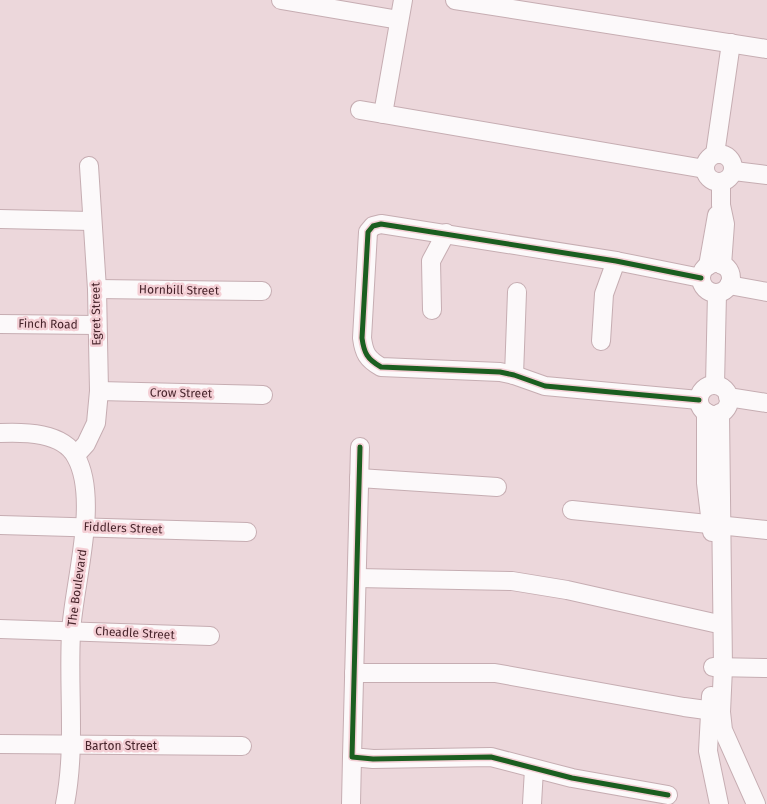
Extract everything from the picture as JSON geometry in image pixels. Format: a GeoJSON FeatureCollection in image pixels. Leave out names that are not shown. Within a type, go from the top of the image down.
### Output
{"type":"FeatureCollection","features":[{"type":"Feature","properties":{"kind":"street"},"geometry":{"type":"LineString","coordinates":[[281,0],[324,4],[399,20]]}},
{"type":"Feature","properties":{"kind":"street"},"geometry":{"type":"LineString","coordinates":[[383,114],[403,0]]}},
{"type":"Feature","properties":{"kind":"street"},"geometry":{"type":"LineString","coordinates":[[455,0],[767,48]]}},
{"type":"Feature","properties":{"kind":"street"},"geometry":{"type":"LineString","coordinates":[[731,43],[715,154],[708,160],[704,169],[708,178],[721,183],[729,179],[734,171]]}},
{"type":"Feature","properties":{"kind":"street"},"geometry":{"type":"LineString","coordinates":[[360,110],[704,169]]}},
{"type":"Feature","properties":{"kind":"street"},"geometry":{"type":"LineString","coordinates":[[715,154],[729,158],[734,171]]}},
{"type":"Feature","properties":{"kind":"street","name":"Egret Street"},"geometry":{"type":"LineString","coordinates":[[76,455],[86,444],[96,423],[99,391],[96,325],[97,289],[91,221],[89,166]]}},
{"type":"Feature","properties":{"kind":"street"},"geometry":{"type":"LineString","coordinates":[[734,171],[767,175]]}},
{"type":"Feature","properties":{"kind":"street"},"geometry":{"type":"LineString","coordinates":[[721,183],[721,205],[714,224],[710,270],[704,287],[767,292]]}},
{"type":"Feature","properties":{"kind":"street"},"geometry":{"type":"LineString","coordinates":[[0,219],[91,221]]}},
{"type":"Feature","properties":{"kind":"street"},"geometry":{"type":"LineString","coordinates":[[715,386],[723,289],[729,271],[616,261],[381,224],[373,226],[368,232],[362,338],[364,351],[370,361],[381,367],[514,375],[545,386],[708,409],[726,407],[728,397],[723,389],[715,386],[705,388],[708,409],[717,526],[718,668],[715,711],[708,751],[719,804]]}},
{"type":"Feature","properties":{"kind":"street"},"geometry":{"type":"LineString","coordinates":[[432,310],[431,261],[446,233]]}},
{"type":"Feature","properties":{"kind":"street"},"geometry":{"type":"LineString","coordinates":[[601,341],[604,294],[616,261]]}},
{"type":"Feature","properties":{"kind":"street","name":"Hornbill Street"},"geometry":{"type":"LineString","coordinates":[[97,289],[262,291]]}},
{"type":"Feature","properties":{"kind":"street"},"geometry":{"type":"LineString","coordinates":[[514,375],[518,292]]}},
{"type":"Feature","properties":{"kind":"street","name":"Finch Road"},"geometry":{"type":"LineString","coordinates":[[0,324],[96,325]]}},
{"type":"Feature","properties":{"kind":"street","name":"Crow Street"},"geometry":{"type":"LineString","coordinates":[[99,391],[263,395]]}},
{"type":"Feature","properties":{"kind":"street"},"geometry":{"type":"LineString","coordinates":[[728,397],[767,403]]}},
{"type":"Feature","properties":{"kind":"street"},"geometry":{"type":"LineString","coordinates":[[0,432],[27,432],[35,434],[58,441],[76,455]]}},
{"type":"Feature","properties":{"kind":"street"},"geometry":{"type":"LineString","coordinates":[[351,804],[360,447]]}},
{"type":"Feature","properties":{"kind":"street","name":"The Boulevard"},"geometry":{"type":"LineString","coordinates":[[65,804],[72,746],[71,630],[85,527],[82,470],[76,455]]}},
{"type":"Feature","properties":{"kind":"street"},"geometry":{"type":"LineString","coordinates":[[359,478],[497,487]]}},
{"type":"Feature","properties":{"kind":"street"},"geometry":{"type":"LineString","coordinates":[[572,510],[767,530]]}},
{"type":"Feature","properties":{"kind":"street","name":"Fiddlers Street"},"geometry":{"type":"LineString","coordinates":[[0,526],[247,532]]}},
{"type":"Feature","properties":{"kind":"street"},"geometry":{"type":"LineString","coordinates":[[717,526],[714,623],[718,668]]}},
{"type":"Feature","properties":{"kind":"street"},"geometry":{"type":"LineString","coordinates":[[357,578],[512,581],[567,590],[714,623]]}},
{"type":"Feature","properties":{"kind":"street","name":"Cheadle Street"},"geometry":{"type":"LineString","coordinates":[[0,629],[210,636]]}},
{"type":"Feature","properties":{"kind":"street"},"geometry":{"type":"LineString","coordinates":[[718,668],[767,668]]}},
{"type":"Feature","properties":{"kind":"street"},"geometry":{"type":"LineString","coordinates":[[354,673],[495,673],[715,711]]}},
{"type":"Feature","properties":{"kind":"street"},"geometry":{"type":"LineString","coordinates":[[715,711],[756,804]]}},
{"type":"Feature","properties":{"kind":"street","name":"Barton Street"},"geometry":{"type":"LineString","coordinates":[[0,744],[242,746]]}},
{"type":"Feature","properties":{"kind":"street"},"geometry":{"type":"LineString","coordinates":[[352,757],[373,759],[491,757],[534,768],[668,795]]}},
{"type":"Feature","properties":{"kind":"street"},"geometry":{"type":"LineString","coordinates":[[532,804],[534,768]]}},
{"type":"Feature","properties":{"kind":"cycle path"},"geometry":{"type":"LineString","coordinates":[[699,400],[545,386],[500,372],[381,367],[367,355],[362,338],[368,232],[373,226],[381,224],[616,261],[701,278]]}},
{"type":"Feature","properties":{"kind":"cycle path"},"geometry":{"type":"LineString","coordinates":[[360,447],[352,757],[373,759],[491,757],[572,778],[668,795]]}}]}
